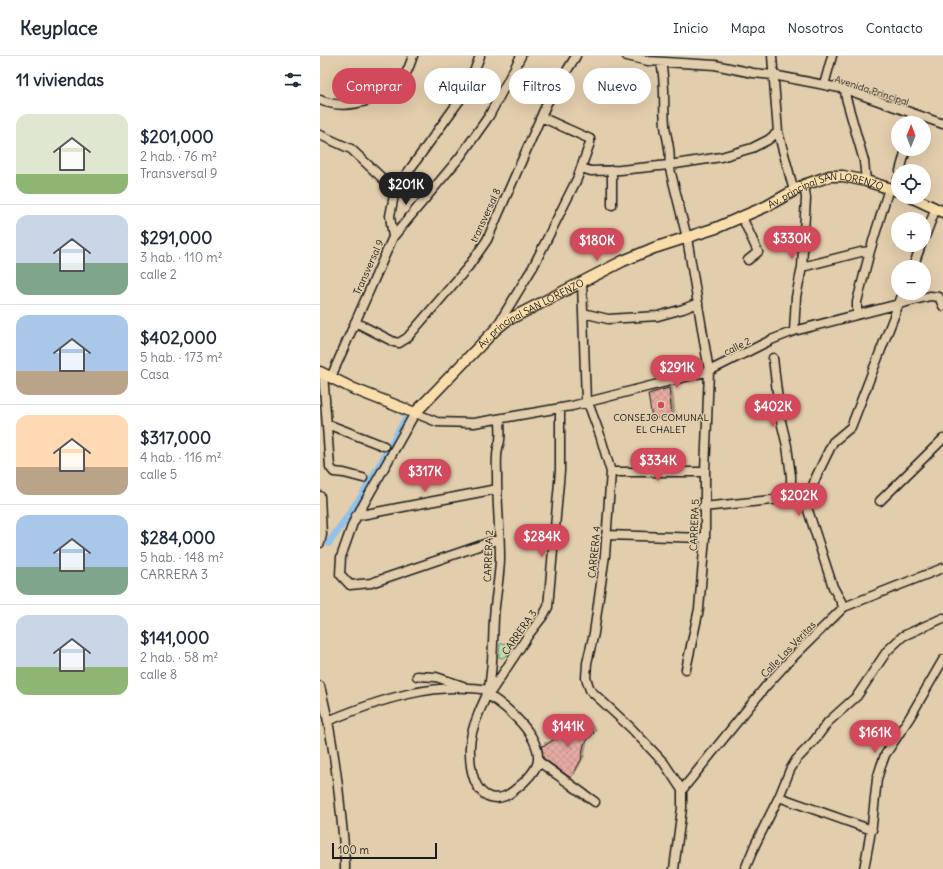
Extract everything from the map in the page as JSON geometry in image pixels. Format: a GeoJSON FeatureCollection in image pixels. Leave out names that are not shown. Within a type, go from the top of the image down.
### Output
{"type":"FeatureCollection","features":[{"type":"Feature","properties":{"kind":"main road","name":"Av. principal SAN LORENZO"},"geometry":{"type":"LineString","coordinates":[[415,412],[495,330],[506,321],[623,261],[654,248],[716,228],[767,206],[804,186],[830,176],[843,176],[866,180],[891,188]]}},
{"type":"Feature","properties":{"kind":"main road"},"geometry":{"type":"LineString","coordinates":[[926,204],[939,210]]}},
{"type":"Feature","properties":{"kind":"main road"},"geometry":{"type":"LineString","coordinates":[[325,374],[354,389],[415,412]]}},
{"type":"Feature","properties":{"kind":"street"},"geometry":{"type":"LineString","coordinates":[[320,100],[328,103],[348,104],[360,103],[375,97],[391,88],[405,73],[413,56]]}},
{"type":"Feature","properties":{"kind":"street"},"geometry":{"type":"LineString","coordinates":[[393,237],[390,216],[395,190],[468,90],[480,56]]}},
{"type":"Feature","properties":{"kind":"street","name":"Transversal 9"},"geometry":{"type":"LineString","coordinates":[[325,374],[355,322],[393,237],[460,156],[489,116],[521,56]]}},
{"type":"Feature","properties":{"kind":"street","name":"transversal 8"},"geometry":{"type":"LineString","coordinates":[[355,322],[394,342],[399,343],[407,338],[468,267],[487,240],[547,103],[576,56]]}},
{"type":"Feature","properties":{"kind":"street","name":"Avenida Principal"},"geometry":{"type":"LineString","coordinates":[[628,56],[661,63],[715,65],[844,89],[943,124]]}},
{"type":"Feature","properties":{"kind":"street"},"geometry":{"type":"LineString","coordinates":[[772,56],[778,132],[794,191]]}},
{"type":"Feature","properties":{"kind":"street"},"geometry":{"type":"LineString","coordinates":[[824,85],[832,56]]}},
{"type":"Feature","properties":{"kind":"street","name":"CARRERA 5"},"geometry":{"type":"LineString","coordinates":[[661,63],[664,76],[665,126],[671,158],[669,165],[686,238],[709,371],[705,472],[705,538],[698,609],[686,669]]}},
{"type":"Feature","properties":{"kind":"street"},"geometry":{"type":"LineString","coordinates":[[844,89],[864,161],[866,180]]}},
{"type":"Feature","properties":{"kind":"street"},"geometry":{"type":"LineString","coordinates":[[495,330],[533,267],[581,168],[589,147],[590,139],[541,117]]}},
{"type":"Feature","properties":{"kind":"street"},"geometry":{"type":"LineString","coordinates":[[581,168],[591,171],[612,170],[669,165],[721,157],[752,148],[768,140],[778,132]]}},
{"type":"Feature","properties":{"kind":"street"},"geometry":{"type":"LineString","coordinates":[[320,135],[351,149],[395,190]]}},
{"type":"Feature","properties":{"kind":"street"},"geometry":{"type":"LineString","coordinates":[[612,170],[612,205]]}},
{"type":"Feature","properties":{"kind":"street"},"geometry":{"type":"LineString","coordinates":[[794,332],[796,296],[802,267],[806,198],[804,186]]}},
{"type":"Feature","properties":{"kind":"street"},"geometry":{"type":"LineString","coordinates":[[857,314],[857,302],[870,252],[891,197]]}},
{"type":"Feature","properties":{"kind":"street"},"geometry":{"type":"LineString","coordinates":[[931,225],[939,210]]}},
{"type":"Feature","properties":{"kind":"street"},"geometry":{"type":"LineString","coordinates":[[742,217],[758,252],[754,257],[748,260]]}},
{"type":"Feature","properties":{"kind":"street"},"geometry":{"type":"LineString","coordinates":[[802,267],[861,252],[870,252]]}},
{"type":"Feature","properties":{"kind":"street","name":"CARRERA 4"},"geometry":{"type":"LineString","coordinates":[[582,282],[586,402],[590,408],[600,435],[611,472],[605,555],[594,633],[587,663],[586,678],[590,690],[631,728],[658,757],[682,790]]}},
{"type":"Feature","properties":{"kind":"street","name":"calle 2"},"geometry":{"type":"LineString","coordinates":[[415,412],[437,422],[474,423],[560,408],[709,371],[771,340],[857,314],[930,296],[939,297],[943,306]]}},
{"type":"Feature","properties":{"kind":"street"},"geometry":{"type":"LineString","coordinates":[[804,501],[812,491],[816,477],[833,442],[851,426],[900,300]]}},
{"type":"Feature","properties":{"kind":"street"},"geometry":{"type":"LineString","coordinates":[[583,313],[608,319],[658,316],[698,303]]}},
{"type":"Feature","properties":{"kind":"street"},"geometry":{"type":"LineString","coordinates":[[773,358],[780,417],[787,446],[791,476],[791,498]]}},
{"type":"Feature","properties":{"kind":"street"},"geometry":{"type":"LineString","coordinates":[[325,374],[328,443],[331,470],[334,472],[364,478]]}},
{"type":"Feature","properties":{"kind":"street","name":"CARRERA 3"},"geometry":{"type":"LineString","coordinates":[[488,693],[548,607],[560,471],[560,408]]}},
{"type":"Feature","properties":{"kind":"street"},"geometry":{"type":"LineString","coordinates":[[415,412],[356,516],[341,557],[340,574],[350,585],[371,583],[499,539]]}},
{"type":"Feature","properties":{"kind":"street","name":"CARRERA 2"},"geometry":{"type":"LineString","coordinates":[[500,419],[500,440],[497,449],[500,559],[488,693],[478,714],[470,742],[470,766],[480,790],[486,796],[502,798],[520,786],[534,770],[538,761]]}},
{"type":"Feature","properties":{"kind":"street"},"geometry":{"type":"LineString","coordinates":[[327,424],[384,446]]}},
{"type":"Feature","properties":{"kind":"street"},"geometry":{"type":"LineString","coordinates":[[880,501],[943,439]]}},
{"type":"Feature","properties":{"kind":"street"},"geometry":{"type":"LineString","coordinates":[[611,472],[705,472]]}},
{"type":"Feature","properties":{"kind":"street"},"geometry":{"type":"LineString","coordinates":[[356,516],[497,489]]}},
{"type":"Feature","properties":{"kind":"street"},"geometry":{"type":"LineString","coordinates":[[320,496],[322,535],[320,543]]}},
{"type":"Feature","properties":{"kind":"street"},"geometry":{"type":"LineString","coordinates":[[703,507],[791,498],[804,501],[833,587],[844,607]]}},
{"type":"Feature","properties":{"kind":"street"},"geometry":{"type":"LineString","coordinates":[[606,535],[705,538]]}},
{"type":"Feature","properties":{"kind":"street","name":"Calle Las Veritas"},"geometry":{"type":"LineString","coordinates":[[682,790],[766,686],[844,607],[943,568]]}},
{"type":"Feature","properties":{"kind":"street"},"geometry":{"type":"LineString","coordinates":[[745,869],[754,845],[796,760],[814,741],[828,722],[858,696],[887,651],[903,636],[943,618]]}},
{"type":"Feature","properties":{"kind":"street"},"geometry":{"type":"LineString","coordinates":[[864,869],[872,830],[877,780],[885,755],[910,717],[943,661]]}},
{"type":"Feature","properties":{"kind":"street"},"geometry":{"type":"LineString","coordinates":[[417,676],[436,677],[466,688],[488,693],[502,704],[530,733],[536,746],[538,761],[595,802]]}},
{"type":"Feature","properties":{"kind":"street"},"geometry":{"type":"LineString","coordinates":[[320,686],[328,719],[336,766],[345,849],[345,869]]}},
{"type":"Feature","properties":{"kind":"street"},"geometry":{"type":"LineString","coordinates":[[328,719],[364,706],[426,690],[466,688]]}},
{"type":"Feature","properties":{"kind":"street"},"geometry":{"type":"LineString","coordinates":[[674,869],[682,808],[682,790]]}},
{"type":"Feature","properties":{"kind":"street"},"geometry":{"type":"LineString","coordinates":[[779,797],[872,830]]}},
{"type":"Feature","properties":{"kind":"green space"},"geometry":{"type":"Polygon","coordinates":[[[519,642],[507,655],[502,658],[499,657],[500,644],[519,642]]]}},
{"type":"Feature","properties":{"kind":"building","name":"CONSEJO COMUNAL EL CHALET"},"geometry":{"type":"Polygon","coordinates":[[[669,388],[672,416],[652,419],[648,394],[669,388]]]}},
{"type":"Feature","properties":{"kind":"building"},"geometry":{"type":"Polygon","coordinates":[[[579,717],[594,733],[584,744],[581,760],[571,778],[543,758],[541,746],[552,741],[579,717]]]}},
{"type":"Feature","properties":{"kind":"waterway"},"geometry":{"type":"LineString","coordinates":[[329,543],[363,494],[410,411]]}},
{"type":"Feature","properties":{"kind":"place","name":"CONSEJO COMUNAL EL CHALET"},"geometry":{"type":"Point","coordinates":[661,405]}}]}
